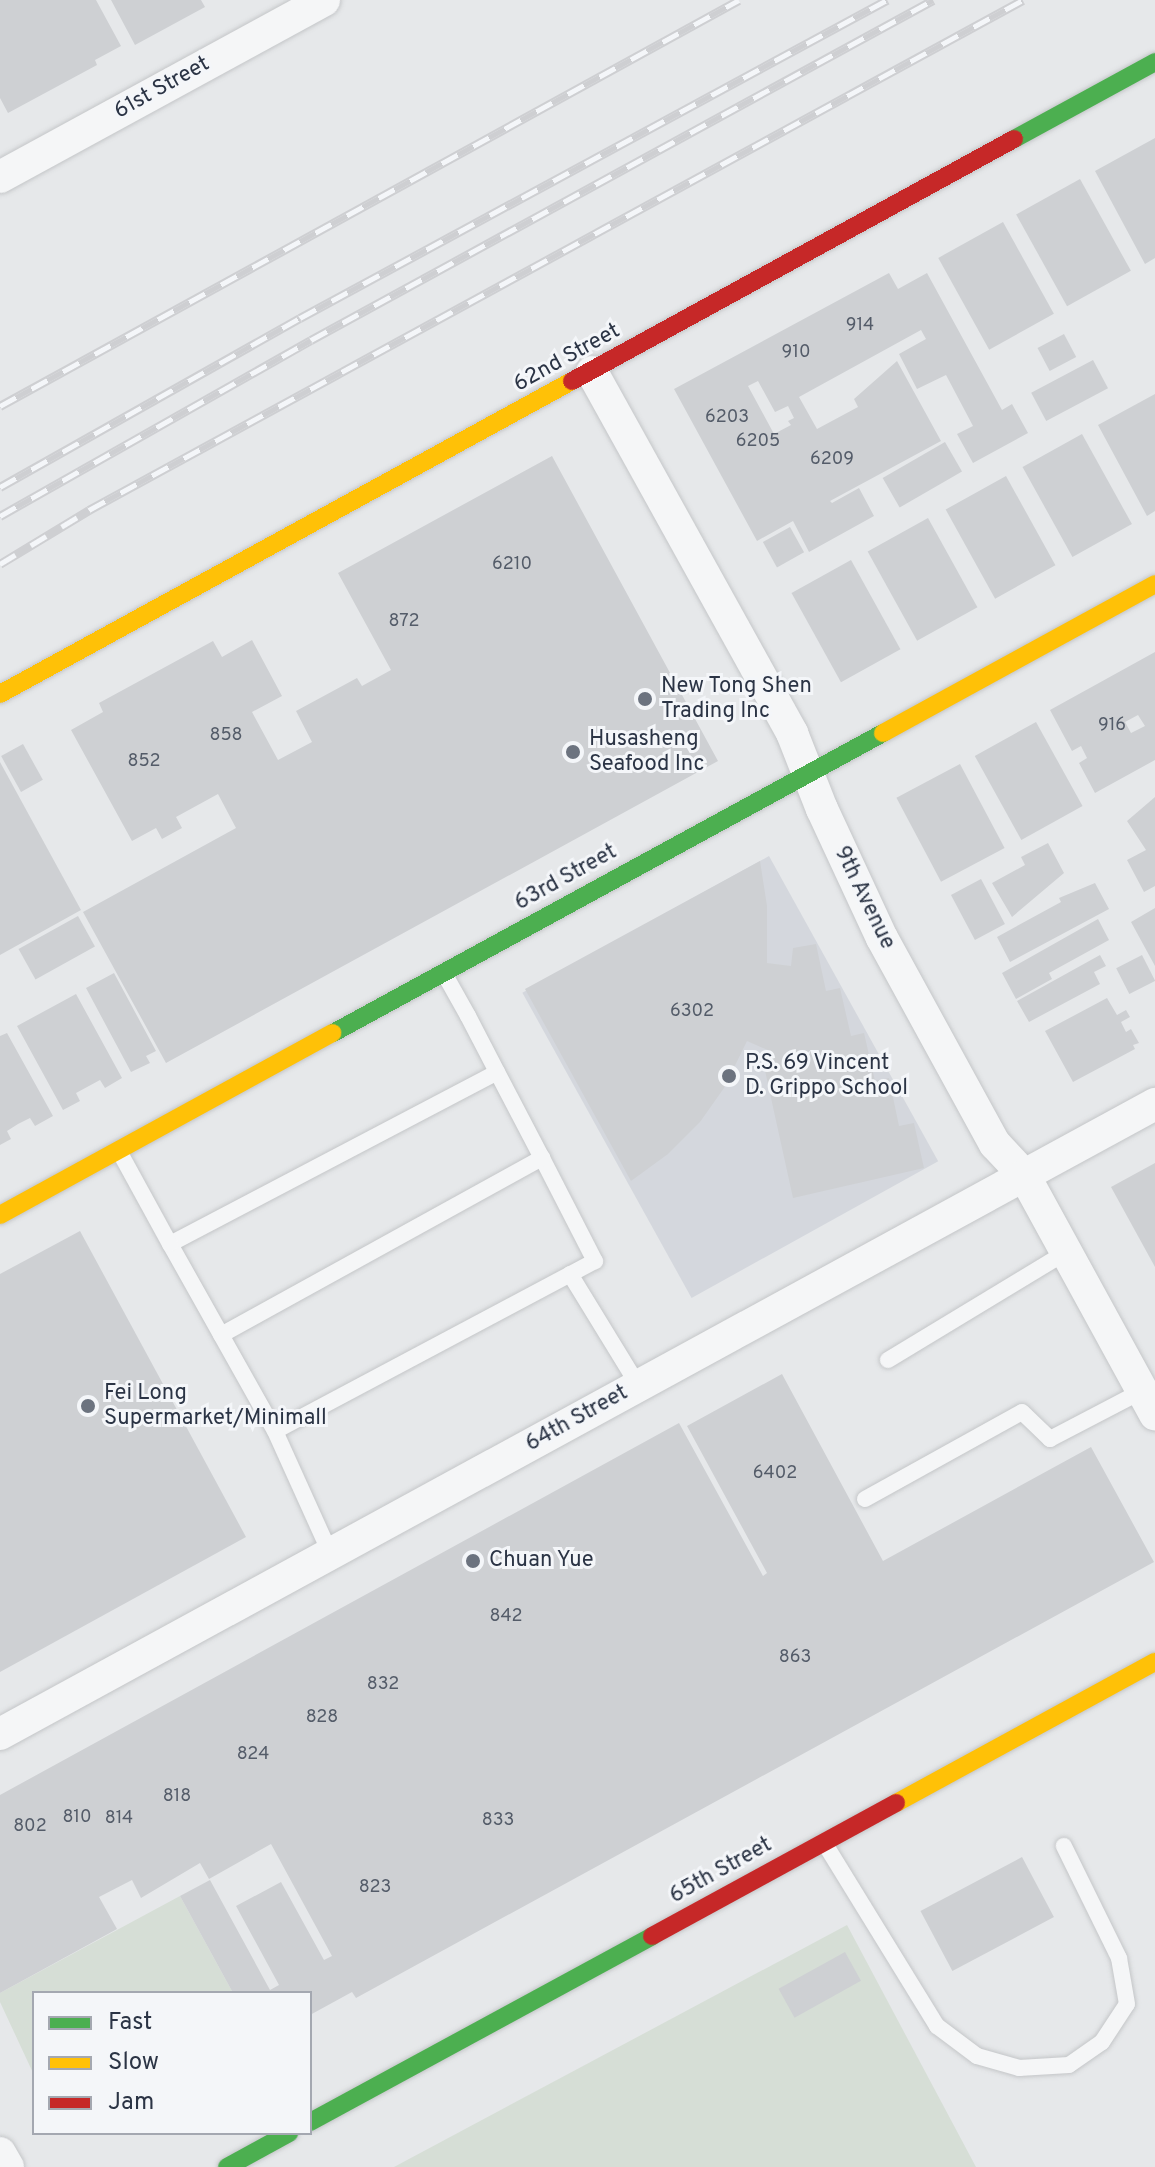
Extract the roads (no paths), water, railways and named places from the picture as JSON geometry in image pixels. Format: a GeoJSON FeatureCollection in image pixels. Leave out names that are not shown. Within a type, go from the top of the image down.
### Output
{"type":"FeatureCollection","features":[{"type":"Feature","properties":{"kind":"street","name":"61st Street"},"geometry":{"type":"LineString","coordinates":[[0,177],[324,0]]}},
{"type":"Feature","properties":{"kind":"street","name":"62nd Street"},"geometry":{"type":"LineString","coordinates":[[0,694],[1155,62]]}},
{"type":"Feature","properties":{"kind":"street","name":"9th Avenue"},"geometry":{"type":"LineString","coordinates":[[592,372],[792,733],[806,774],[882,938],[995,1144],[1024,1175],[1149,1403]]}},
{"type":"Feature","properties":{"kind":"street","name":"63rd Street"},"geometry":{"type":"LineString","coordinates":[[0,1215],[1155,584]]}},
{"type":"Feature","properties":{"kind":"street","name":"64th Street"},"geometry":{"type":"LineString","coordinates":[[0,1734],[1155,1104]]}},
{"type":"Feature","properties":{"kind":"street","name":"65th Street"},"geometry":{"type":"LineString","coordinates":[[312,2121],[1155,1662]]}},
{"type":"Feature","properties":{"kind":"street"},"geometry":{"type":"LineString","coordinates":[[227,2167],[285,2135]]}},
{"type":"Feature","properties":{"kind":"street"},"geometry":{"type":"LineString","coordinates":[[0,2153],[8,2167]]}},
{"type":"Feature","properties":{"kind":"lane"},"geometry":{"type":"LineString","coordinates":[[275,1431],[595,1261],[444,972]]}},
{"type":"Feature","properties":{"kind":"lane"},"geometry":{"type":"LineString","coordinates":[[170,1244],[497,1072]]}},
{"type":"Feature","properties":{"kind":"lane"},"geometry":{"type":"LineString","coordinates":[[118,1150],[275,1431],[331,1555]]}},
{"type":"Feature","properties":{"kind":"lane"},"geometry":{"type":"LineString","coordinates":[[221,1335],[542,1158]]}},
{"type":"Feature","properties":{"kind":"lane"},"geometry":{"type":"LineString","coordinates":[[888,1360],[1066,1252]]}},
{"type":"Feature","properties":{"kind":"lane"},"geometry":{"type":"LineString","coordinates":[[570,1274],[638,1385]]}},
{"type":"Feature","properties":{"kind":"lane"},"geometry":{"type":"LineString","coordinates":[[865,1499],[1022,1412],[1050,1439],[1149,1403]]}},
{"type":"Feature","properties":{"kind":"lane"},"geometry":{"type":"LineString","coordinates":[[824,1842],[937,2026],[977,2056],[1019,2068],[1069,2065],[1102,2042],[1127,2004],[1119,1958],[1064,1846]]}},
{"type":"Feature","properties":{"kind":"railway"},"geometry":{"type":"LineString","coordinates":[[0,406],[739,0]]}},
{"type":"Feature","properties":{"kind":"railway"},"geometry":{"type":"LineString","coordinates":[[0,487],[300,318],[887,0]]}},
{"type":"Feature","properties":{"kind":"railway"},"geometry":{"type":"LineString","coordinates":[[0,516],[311,340],[933,0]]}},
{"type":"Feature","properties":{"kind":"railway"},"geometry":{"type":"LineString","coordinates":[[0,564],[89,510],[1023,0]]}},
{"type":"Feature","properties":{"kind":"place","name":"New Tong Shen Trading Inc"},"geometry":{"type":"Point","coordinates":[645,699]}},
{"type":"Feature","properties":{"kind":"place","name":"Husasheng Seafood Inc"},"geometry":{"type":"Point","coordinates":[573,752]}},
{"type":"Feature","properties":{"kind":"place","name":"P.S. 69 Vincent D. Grippo School"},"geometry":{"type":"Point","coordinates":[729,1076]}},
{"type":"Feature","properties":{"kind":"place","name":"Fei Long Supermarket/Minimall"},"geometry":{"type":"Point","coordinates":[88,1406]}},
{"type":"Feature","properties":{"kind":"place","name":"Chuan Yue"},"geometry":{"type":"Point","coordinates":[473,1561]}}]}
